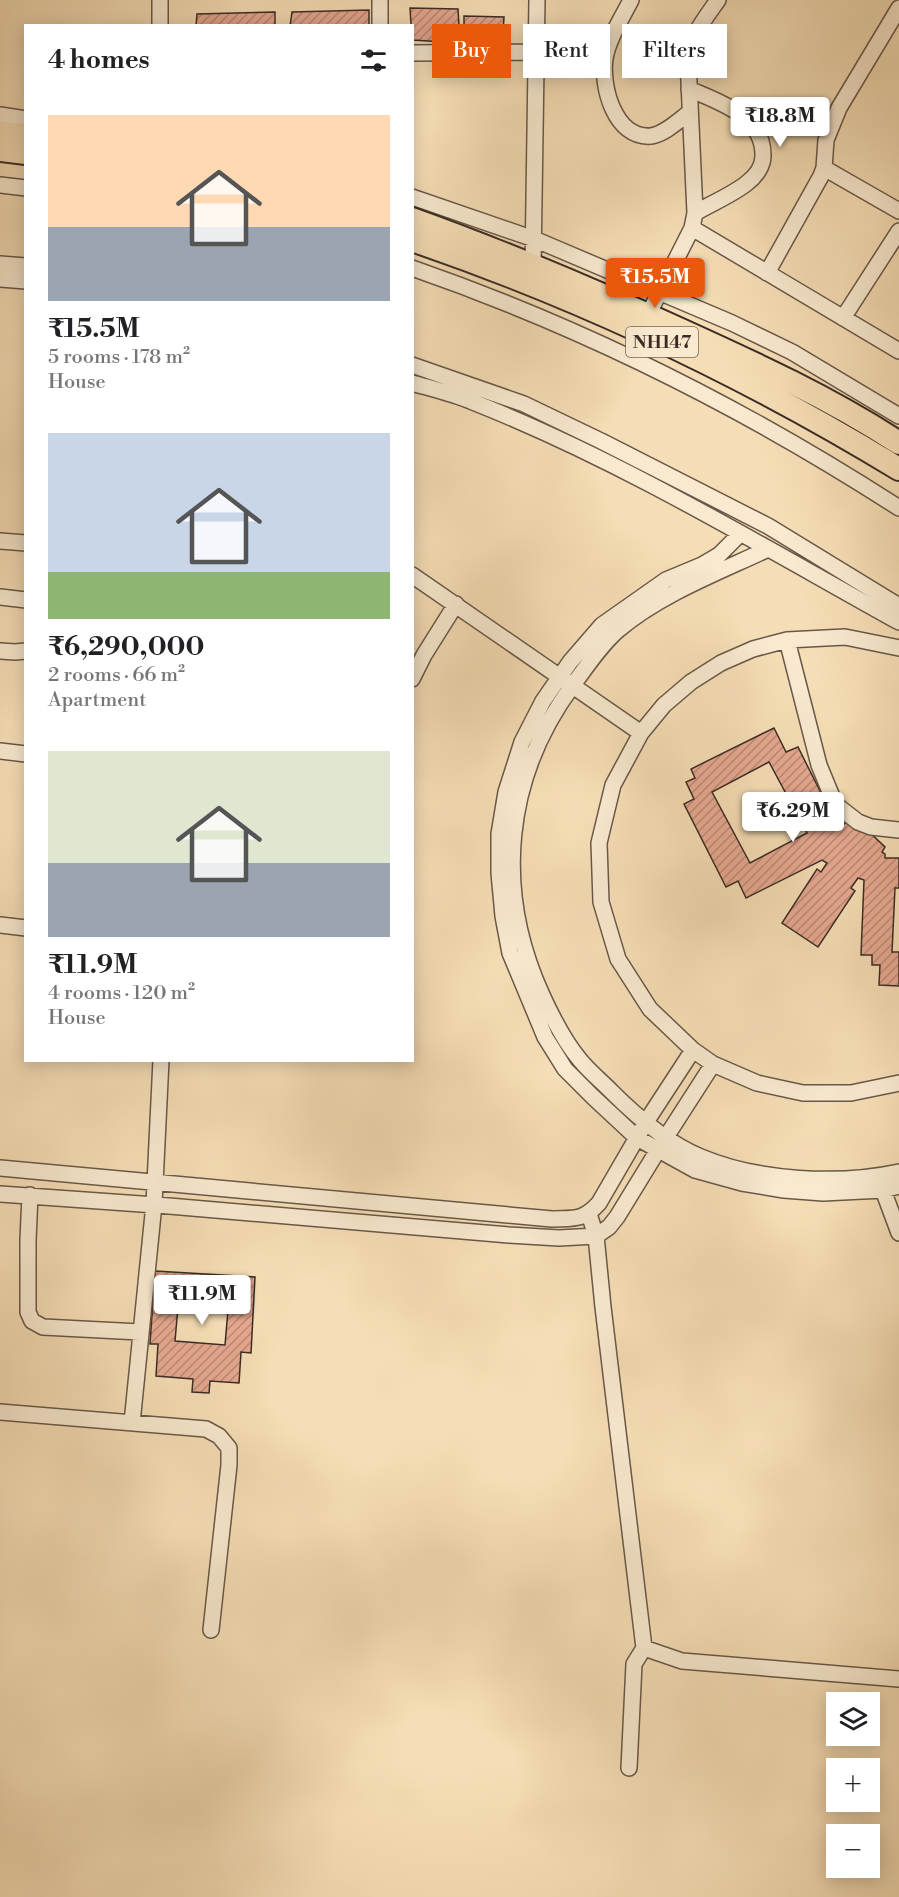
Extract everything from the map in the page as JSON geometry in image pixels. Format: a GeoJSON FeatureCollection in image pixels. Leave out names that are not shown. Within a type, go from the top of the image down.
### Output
{"type":"FeatureCollection","features":[{"type":"Feature","properties":{"kind":"highway"},"geometry":{"type":"LineString","coordinates":[[0,133],[24,135]]}},
{"type":"Feature","properties":{"kind":"highway"},"geometry":{"type":"LineString","coordinates":[[0,150],[24,153]]}},
{"type":"Feature","properties":{"kind":"highway","name":"NH147"},"geometry":{"type":"LineString","coordinates":[[414,220],[533,266],[648,315],[830,401],[899,443]]}},
{"type":"Feature","properties":{"kind":"highway","name":"NH147"},"geometry":{"type":"LineString","coordinates":[[414,241],[520,279],[713,366],[840,433],[899,469]]}},
{"type":"Feature","properties":{"kind":"street"},"geometry":{"type":"LineString","coordinates":[[160,0],[160,24]]}},
{"type":"Feature","properties":{"kind":"street"},"geometry":{"type":"LineString","coordinates":[[380,0],[380,24]]}},
{"type":"Feature","properties":{"kind":"street"},"geometry":{"type":"LineString","coordinates":[[537,0],[537,24]]}},
{"type":"Feature","properties":{"kind":"street"},"geometry":{"type":"LineString","coordinates":[[631,0],[608,47],[605,59],[605,81],[611,104],[627,129],[645,136],[662,133],[690,112]]}},
{"type":"Feature","properties":{"kind":"street"},"geometry":{"type":"LineString","coordinates":[[648,315],[693,220],[688,60],[690,43],[697,29],[718,0]]}},
{"type":"Feature","properties":{"kind":"street"},"geometry":{"type":"LineString","coordinates":[[767,273],[824,168],[826,140],[839,108],[899,8]]}},
{"type":"Feature","properties":{"kind":"street"},"geometry":{"type":"LineString","coordinates":[[414,53],[523,52]]}},
{"type":"Feature","properties":{"kind":"street"},"geometry":{"type":"LineString","coordinates":[[533,266],[537,78]]}},
{"type":"Feature","properties":{"kind":"street"},"geometry":{"type":"LineString","coordinates":[[689,89],[734,110],[748,120],[759,134],[763,148],[763,161],[758,172],[748,182],[693,220]]}},
{"type":"Feature","properties":{"kind":"street"},"geometry":{"type":"LineString","coordinates":[[0,115],[24,119]]}},
{"type":"Feature","properties":{"kind":"street"},"geometry":{"type":"LineString","coordinates":[[824,168],[899,212]]}},
{"type":"Feature","properties":{"kind":"street"},"geometry":{"type":"LineString","coordinates":[[0,185],[24,188]]}},
{"type":"Feature","properties":{"kind":"street"},"geometry":{"type":"LineString","coordinates":[[414,198],[534,239],[732,323],[792,352],[899,416]]}},
{"type":"Feature","properties":{"kind":"street"},"geometry":{"type":"LineString","coordinates":[[693,220],[767,273],[899,351]]}},
{"type":"Feature","properties":{"kind":"street"},"geometry":{"type":"LineString","coordinates":[[843,318],[899,231]]}},
{"type":"Feature","properties":{"kind":"street"},"geometry":{"type":"LineString","coordinates":[[0,264],[24,266]]}},
{"type":"Feature","properties":{"kind":"street"},"geometry":{"type":"LineString","coordinates":[[414,269],[479,292],[626,357],[748,418],[863,484],[899,508]]}},
{"type":"Feature","properties":{"kind":"street"},"geometry":{"type":"LineString","coordinates":[[0,279],[24,281]]}},
{"type":"Feature","properties":{"kind":"street"},"geometry":{"type":"LineString","coordinates":[[414,366],[524,404],[601,441],[768,526],[899,606]]}},
{"type":"Feature","properties":{"kind":"street"},"geometry":{"type":"LineString","coordinates":[[414,384],[471,401],[681,499],[899,622]]}},
{"type":"Feature","properties":{"kind":"street"},"geometry":{"type":"LineString","coordinates":[[740,534],[719,555],[666,580],[602,625],[567,681],[525,775],[512,855],[513,895],[520,935],[534,978],[553,1019],[579,1059],[623,1103],[646,1122],[662,1143],[695,1170],[753,1185],[784,1190],[823,1193],[883,1190],[899,1186]]}},
{"type":"Feature","properties":{"kind":"street"},"geometry":{"type":"LineString","coordinates":[[0,541],[24,543]]}},
{"type":"Feature","properties":{"kind":"street"},"geometry":{"type":"LineString","coordinates":[[768,549],[655,604],[617,631],[567,681],[543,701],[522,742],[506,792],[499,834],[499,873],[503,916],[510,953],[545,1037],[565,1069],[637,1138],[679,1146],[701,1158],[762,1173],[826,1181],[899,1172]]}},
{"type":"Feature","properties":{"kind":"street"},"geometry":{"type":"LineString","coordinates":[[414,576],[641,733]]}},
{"type":"Feature","properties":{"kind":"street"},"geometry":{"type":"LineString","coordinates":[[0,597],[24,600]]}},
{"type":"Feature","properties":{"kind":"street"},"geometry":{"type":"LineString","coordinates":[[414,675],[456,604]]}},
{"type":"Feature","properties":{"kind":"street"},"geometry":{"type":"LineString","coordinates":[[899,648],[845,637],[788,640],[753,649],[721,663],[691,682],[664,705],[641,733],[613,785],[599,843],[601,902],[618,959],[650,1009],[693,1050],[713,1064],[757,1083],[803,1093],[851,1093],[899,1083]]}},
{"type":"Feature","properties":{"kind":"street"},"geometry":{"type":"LineString","coordinates":[[788,640],[819,765],[836,804],[851,817],[871,827],[899,830]]}},
{"type":"Feature","properties":{"kind":"street"},"geometry":{"type":"LineString","coordinates":[[0,651],[24,651]]}},
{"type":"Feature","properties":{"kind":"street"},"geometry":{"type":"LineString","coordinates":[[0,751],[24,754]]}},
{"type":"Feature","properties":{"kind":"street"},"geometry":{"type":"LineString","coordinates":[[0,925],[24,928]]}},
{"type":"Feature","properties":{"kind":"street"},"geometry":{"type":"LineString","coordinates":[[0,1168],[552,1219],[576,1218],[589,1214],[598,1203],[646,1122],[693,1050]]}},
{"type":"Feature","properties":{"kind":"street"},"geometry":{"type":"LineString","coordinates":[[132,1423],[155,1181],[161,1062]]}},
{"type":"Feature","properties":{"kind":"street"},"geometry":{"type":"LineString","coordinates":[[0,1194],[153,1204],[509,1235],[559,1238],[596,1236],[609,1227],[617,1217],[713,1064]]}},
{"type":"Feature","properties":{"kind":"street"},"geometry":{"type":"LineString","coordinates":[[883,1190],[899,1233]]}},
{"type":"Feature","properties":{"kind":"street"},"geometry":{"type":"LineString","coordinates":[[30,1195],[28,1312],[32,1321],[43,1327],[140,1332]]}},
{"type":"Feature","properties":{"kind":"street"},"geometry":{"type":"LineString","coordinates":[[589,1214],[596,1236],[644,1648],[634,1664],[628,1768]]}},
{"type":"Feature","properties":{"kind":"street"},"geometry":{"type":"LineString","coordinates":[[0,1412],[206,1429],[219,1436],[229,1448],[229,1465],[211,1630]]}},
{"type":"Feature","properties":{"kind":"street"},"geometry":{"type":"LineString","coordinates":[[644,1648],[682,1661],[899,1679]]}},
{"type":"Feature","properties":{"kind":"building"},"geometry":{"type":"Polygon","coordinates":[[[410,8],[458,9],[459,24],[432,24],[432,41],[414,40],[414,24],[411,24],[410,8]]]}},
{"type":"Feature","properties":{"kind":"building"},"geometry":{"type":"Polygon","coordinates":[[[369,10],[369,24],[290,24],[292,12],[369,10]]]}},
{"type":"Feature","properties":{"kind":"building"},"geometry":{"type":"Polygon","coordinates":[[[275,12],[275,24],[196,24],[197,14],[275,12]]]}},
{"type":"Feature","properties":{"kind":"building"},"geometry":{"type":"Polygon","coordinates":[[[464,16],[504,17],[504,24],[464,24],[464,16]]]}},
{"type":"Feature","properties":{"kind":"building"},"geometry":{"type":"Polygon","coordinates":[[[774,728],[786,752],[798,747],[838,827],[840,828],[846,822],[868,831],[885,847],[882,852],[885,858],[899,858],[899,888],[895,888],[892,952],[899,952],[899,986],[879,985],[880,965],[872,965],[872,955],[861,955],[864,880],[858,878],[851,888],[855,891],[818,947],[782,923],[817,869],[821,872],[827,863],[822,860],[746,898],[738,881],[726,887],[684,804],[694,799],[686,782],[695,778],[691,769],[774,728]],[[769,762],[712,792],[750,863],[807,833],[769,762]]]}},
{"type":"Feature","properties":{"kind":"building"},"geometry":{"type":"Polygon","coordinates":[[[155,1271],[255,1277],[251,1353],[241,1352],[239,1383],[210,1381],[209,1393],[192,1392],[193,1379],[156,1376],[158,1344],[150,1344],[155,1271]],[[172,1300],[171,1307],[178,1307],[175,1341],[225,1345],[228,1310],[236,1311],[237,1305],[172,1300]]]}}]}
